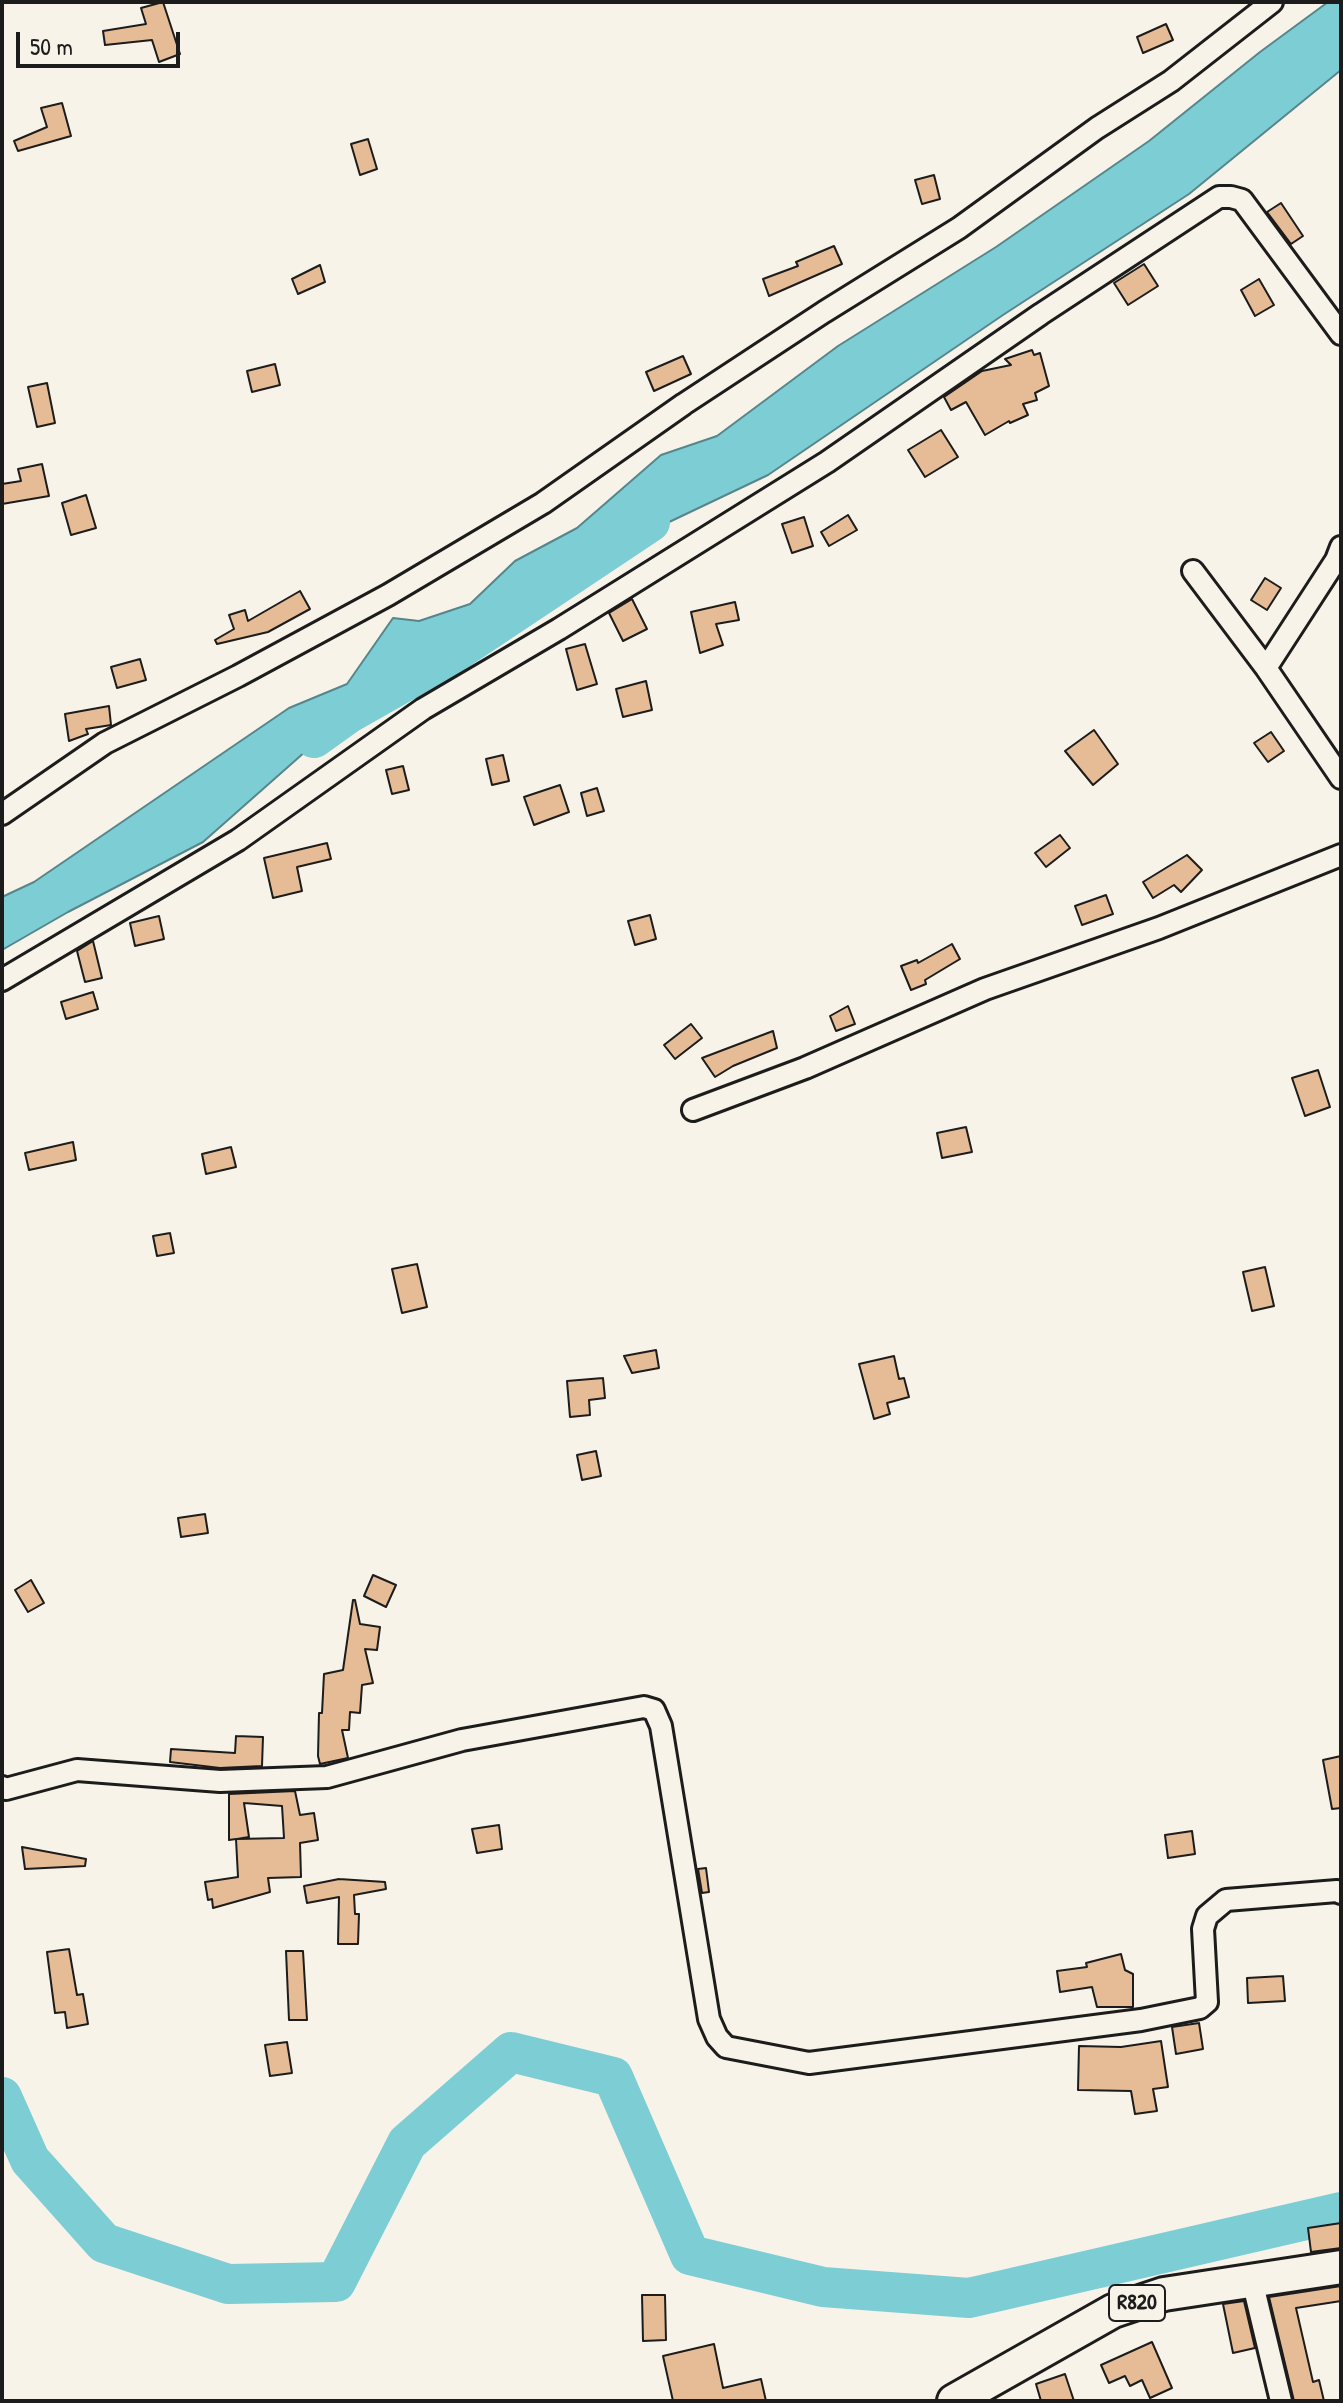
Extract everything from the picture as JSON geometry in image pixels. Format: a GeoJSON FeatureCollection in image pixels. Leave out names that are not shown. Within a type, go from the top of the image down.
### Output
{"type":"FeatureCollection","features":[{"type":"Feature","properties":{"kind":"main road","name":"R820"},"geometry":{"type":"LineString","coordinates":[[954,2401],[990,2392],[1113,2311],[1164,2294],[1341,2267]]}},
{"type":"Feature","properties":{"kind":"street"},"geometry":{"type":"LineString","coordinates":[[2,814],[105,743],[388,595],[543,503],[811,320],[959,228],[1097,128],[1171,81],[1272,2]]}},
{"type":"Feature","properties":{"kind":"street"},"geometry":{"type":"LineString","coordinates":[[2,980],[238,840],[423,709],[559,629],[827,462],[1041,314],[1219,197],[1242,200],[1341,334]]}},
{"type":"Feature","properties":{"kind":"street"},"geometry":{"type":"LineString","coordinates":[[1266,668],[1336,560],[1341,547]]}},
{"type":"Feature","properties":{"kind":"street"},"geometry":{"type":"LineString","coordinates":[[1193,571],[1266,668],[1341,778]]}},
{"type":"Feature","properties":{"kind":"street"},"geometry":{"type":"LineString","coordinates":[[693,1110],[805,1068],[985,989],[1172,923],[1341,855]]}},
{"type":"Feature","properties":{"kind":"street"},"geometry":{"type":"LineString","coordinates":[[3,1791],[77,1770],[220,1781],[327,1777],[462,1740],[644,1707],[654,1710],[661,1726],[709,2019],[726,2047],[809,2063],[1141,2020],[1200,2008],[1207,2002],[1203,1929],[1207,1916],[1226,1900],[1341,1893]]}},
{"type":"Feature","properties":{"kind":"street"},"geometry":{"type":"LineString","coordinates":[[1252,2280],[1281,2401]]}},
{"type":"Feature","properties":{"kind":"water"},"geometry":{"type":"Polygon","coordinates":[[[1328,2],[1341,2],[1341,70],[1189,194],[1003,315],[768,475],[604,553],[446,658],[349,713],[203,842],[2,950],[2,897],[34,882],[289,708],[347,684],[393,618],[419,621],[470,604],[515,561],[577,528],[661,455],[717,436],[838,346],[996,247],[1149,141],[1328,2]]]}},
{"type":"Feature","properties":{"kind":"building"},"geometry":{"type":"Polygon","coordinates":[[[163,2],[180,54],[159,62],[152,40],[105,45],[103,31],[146,24],[141,8],[163,2]]]}},
{"type":"Feature","properties":{"kind":"building"},"geometry":{"type":"Polygon","coordinates":[[[1166,24],[1173,40],[1143,53],[1137,37],[1166,24]]]}},
{"type":"Feature","properties":{"kind":"building"},"geometry":{"type":"Polygon","coordinates":[[[62,103],[71,136],[18,151],[14,141],[47,127],[41,108],[62,103]]]}},
{"type":"Feature","properties":{"kind":"building"},"geometry":{"type":"Polygon","coordinates":[[[368,139],[377,169],[360,175],[351,144],[368,139]]]}},
{"type":"Feature","properties":{"kind":"building"},"geometry":{"type":"Polygon","coordinates":[[[934,175],[940,199],[922,204],[915,180],[934,175]]]}},
{"type":"Feature","properties":{"kind":"building"},"geometry":{"type":"Polygon","coordinates":[[[1281,203],[1303,236],[1291,244],[1267,212],[1281,203]]]}},
{"type":"Feature","properties":{"kind":"building"},"geometry":{"type":"Polygon","coordinates":[[[834,246],[842,264],[769,296],[763,279],[798,266],[796,262],[834,246]]]}},
{"type":"Feature","properties":{"kind":"building"},"geometry":{"type":"Polygon","coordinates":[[[1144,264],[1158,286],[1128,305],[1114,283],[1144,264]]]}},
{"type":"Feature","properties":{"kind":"building"},"geometry":{"type":"Polygon","coordinates":[[[320,265],[325,282],[298,294],[292,279],[320,265]]]}},
{"type":"Feature","properties":{"kind":"building"},"geometry":{"type":"Polygon","coordinates":[[[1259,279],[1274,305],[1255,316],[1241,290],[1259,279]]]}},
{"type":"Feature","properties":{"kind":"building"},"geometry":{"type":"Polygon","coordinates":[[[1032,350],[1034,355],[1040,353],[1049,386],[1035,393],[1037,400],[1023,404],[1028,415],[1009,421],[985,435],[966,402],[951,410],[944,397],[982,371],[1011,365],[1005,359],[1032,350]]]}},
{"type":"Feature","properties":{"kind":"building"},"geometry":{"type":"Polygon","coordinates":[[[683,356],[691,374],[654,391],[646,372],[683,356]]]}},
{"type":"Feature","properties":{"kind":"building"},"geometry":{"type":"Polygon","coordinates":[[[275,364],[280,385],[252,392],[247,371],[275,364]]]}},
{"type":"Feature","properties":{"kind":"building"},"geometry":{"type":"Polygon","coordinates":[[[47,383],[55,423],[37,427],[28,387],[47,383]]]}},
{"type":"Feature","properties":{"kind":"building"},"geometry":{"type":"Polygon","coordinates":[[[941,430],[958,457],[925,477],[908,450],[941,430]]]}},
{"type":"Feature","properties":{"kind":"building"},"geometry":{"type":"Polygon","coordinates":[[[42,464],[49,496],[2,504],[2,484],[21,481],[18,469],[42,464]]]}},
{"type":"Feature","properties":{"kind":"building"},"geometry":{"type":"Polygon","coordinates":[[[86,495],[96,528],[71,535],[62,503],[86,495]]]}},
{"type":"Feature","properties":{"kind":"building"},"geometry":{"type":"Polygon","coordinates":[[[848,515],[857,530],[829,546],[821,532],[848,515]]]}},
{"type":"Feature","properties":{"kind":"building"},"geometry":{"type":"Polygon","coordinates":[[[804,517],[813,546],[792,553],[782,524],[804,517]]]}},
{"type":"Feature","properties":{"kind":"building"},"geometry":{"type":"Polygon","coordinates":[[[1265,578],[1281,588],[1267,610],[1251,600],[1265,578]]]}},
{"type":"Feature","properties":{"kind":"building"},"geometry":{"type":"Polygon","coordinates":[[[300,591],[310,609],[268,632],[217,644],[215,640],[234,629],[229,615],[245,610],[248,621],[300,591]]]}},
{"type":"Feature","properties":{"kind":"building"},"geometry":{"type":"Polygon","coordinates":[[[632,599],[647,629],[623,641],[609,613],[632,599]]]}},
{"type":"Feature","properties":{"kind":"building"},"geometry":{"type":"Polygon","coordinates":[[[735,602],[739,620],[716,624],[723,645],[700,653],[691,612],[735,602]]]}},
{"type":"Feature","properties":{"kind":"building"},"geometry":{"type":"Polygon","coordinates":[[[585,644],[597,684],[577,690],[566,649],[585,644]]]}},
{"type":"Feature","properties":{"kind":"building"},"geometry":{"type":"Polygon","coordinates":[[[140,659],[146,680],[117,688],[111,667],[140,659]]]}},
{"type":"Feature","properties":{"kind":"building"},"geometry":{"type":"Polygon","coordinates":[[[646,681],[652,710],[623,717],[616,689],[646,681]]]}},
{"type":"Feature","properties":{"kind":"building"},"geometry":{"type":"Polygon","coordinates":[[[109,706],[111,725],[86,729],[88,734],[69,741],[65,714],[109,706]]]}},
{"type":"Feature","properties":{"kind":"building"},"geometry":{"type":"Polygon","coordinates":[[[1094,730],[1118,764],[1093,785],[1065,751],[1094,730]]]}},
{"type":"Feature","properties":{"kind":"building"},"geometry":{"type":"Polygon","coordinates":[[[1271,732],[1284,751],[1268,762],[1254,743],[1271,732]]]}},
{"type":"Feature","properties":{"kind":"building"},"geometry":{"type":"Polygon","coordinates":[[[503,755],[509,781],[492,785],[486,759],[503,755]]]}},
{"type":"Feature","properties":{"kind":"building"},"geometry":{"type":"Polygon","coordinates":[[[403,766],[409,790],[392,794],[386,770],[403,766]]]}},
{"type":"Feature","properties":{"kind":"building"},"geometry":{"type":"Polygon","coordinates":[[[560,785],[569,812],[534,825],[524,797],[560,785]]]}},
{"type":"Feature","properties":{"kind":"building"},"geometry":{"type":"Polygon","coordinates":[[[597,788],[604,811],[587,816],[581,793],[597,788]]]}},
{"type":"Feature","properties":{"kind":"building"},"geometry":{"type":"Polygon","coordinates":[[[1060,835],[1070,848],[1046,867],[1035,853],[1060,835]]]}},
{"type":"Feature","properties":{"kind":"building"},"geometry":{"type":"Polygon","coordinates":[[[327,843],[331,859],[297,867],[302,891],[273,898],[264,858],[327,843]]]}},
{"type":"Feature","properties":{"kind":"building"},"geometry":{"type":"Polygon","coordinates":[[[1187,855],[1202,870],[1181,892],[1174,885],[1153,898],[1143,882],[1187,855]]]}},
{"type":"Feature","properties":{"kind":"building"},"geometry":{"type":"Polygon","coordinates":[[[1106,895],[1113,914],[1082,925],[1075,906],[1106,895]]]}},
{"type":"Feature","properties":{"kind":"building"},"geometry":{"type":"Polygon","coordinates":[[[650,915],[656,939],[635,945],[628,921],[650,915]]]}},
{"type":"Feature","properties":{"kind":"building"},"geometry":{"type":"Polygon","coordinates":[[[159,916],[164,939],[135,946],[130,923],[159,916]]]}},
{"type":"Feature","properties":{"kind":"building"},"geometry":{"type":"Polygon","coordinates":[[[93,941],[102,978],[85,982],[77,951],[93,941]]]}},
{"type":"Feature","properties":{"kind":"building"},"geometry":{"type":"Polygon","coordinates":[[[952,944],[960,959],[925,980],[926,984],[911,990],[901,966],[917,960],[918,963],[952,944]]]}},
{"type":"Feature","properties":{"kind":"building"},"geometry":{"type":"Polygon","coordinates":[[[93,992],[98,1009],[66,1019],[61,1002],[93,992]]]}},
{"type":"Feature","properties":{"kind":"building"},"geometry":{"type":"Polygon","coordinates":[[[848,1006],[855,1024],[836,1031],[830,1016],[848,1006]]]}},
{"type":"Feature","properties":{"kind":"building"},"geometry":{"type":"Polygon","coordinates":[[[691,1024],[702,1038],[675,1059],[664,1045],[691,1024]]]}},
{"type":"Feature","properties":{"kind":"building"},"geometry":{"type":"Polygon","coordinates":[[[773,1031],[777,1048],[715,1077],[702,1058],[773,1031]]]}},
{"type":"Feature","properties":{"kind":"building"},"geometry":{"type":"Polygon","coordinates":[[[1318,1070],[1330,1107],[1305,1116],[1292,1078],[1318,1070]]]}},
{"type":"Feature","properties":{"kind":"building"},"geometry":{"type":"Polygon","coordinates":[[[966,1127],[972,1152],[942,1158],[937,1133],[966,1127]]]}},
{"type":"Feature","properties":{"kind":"building"},"geometry":{"type":"Polygon","coordinates":[[[73,1142],[76,1160],[29,1170],[25,1153],[73,1142]]]}},
{"type":"Feature","properties":{"kind":"building"},"geometry":{"type":"Polygon","coordinates":[[[231,1147],[236,1167],[206,1174],[202,1154],[231,1147]]]}},
{"type":"Feature","properties":{"kind":"building"},"geometry":{"type":"Polygon","coordinates":[[[170,1233],[174,1253],[157,1256],[153,1236],[170,1233]]]}},
{"type":"Feature","properties":{"kind":"building"},"geometry":{"type":"Polygon","coordinates":[[[417,1264],[427,1307],[402,1313],[392,1269],[417,1264]]]}},
{"type":"Feature","properties":{"kind":"building"},"geometry":{"type":"Polygon","coordinates":[[[1265,1267],[1274,1306],[1252,1311],[1243,1272],[1265,1267]]]}},
{"type":"Feature","properties":{"kind":"building"},"geometry":{"type":"Polygon","coordinates":[[[656,1350],[659,1368],[632,1373],[624,1356],[656,1350]]]}},
{"type":"Feature","properties":{"kind":"building"},"geometry":{"type":"Polygon","coordinates":[[[894,1356],[899,1379],[904,1378],[909,1397],[887,1403],[890,1414],[874,1419],[859,1364],[894,1356]]]}},
{"type":"Feature","properties":{"kind":"building"},"geometry":{"type":"Polygon","coordinates":[[[603,1378],[605,1398],[589,1400],[590,1415],[570,1417],[567,1381],[603,1378]]]}},
{"type":"Feature","properties":{"kind":"building"},"geometry":{"type":"Polygon","coordinates":[[[596,1451],[601,1476],[582,1480],[577,1455],[596,1451]]]}},
{"type":"Feature","properties":{"kind":"building"},"geometry":{"type":"Polygon","coordinates":[[[205,1514],[208,1533],[181,1537],[178,1518],[205,1514]]]}},
{"type":"Feature","properties":{"kind":"building"},"geometry":{"type":"Polygon","coordinates":[[[373,1575],[396,1585],[386,1607],[364,1596],[373,1575]]]}},
{"type":"Feature","properties":{"kind":"building"},"geometry":{"type":"Polygon","coordinates":[[[31,1580],[44,1603],[28,1612],[15,1590],[31,1580]]]}},
{"type":"Feature","properties":{"kind":"building"},"geometry":{"type":"Polygon","coordinates":[[[353,1600],[360,1624],[380,1627],[377,1650],[365,1649],[373,1683],[362,1685],[360,1713],[350,1712],[349,1730],[342,1730],[348,1758],[320,1764],[319,1713],[322,1713],[324,1674],[343,1670],[353,1600]]]}},
{"type":"Feature","properties":{"kind":"building"},"geometry":{"type":"Polygon","coordinates":[[[236,1736],[263,1737],[262,1766],[220,1768],[170,1762],[171,1749],[235,1753],[236,1736]]]}},
{"type":"Feature","properties":{"kind":"building"},"geometry":{"type":"Polygon","coordinates":[[[1341,1756],[1341,1808],[1332,1809],[1323,1760],[1341,1756]]]}},
{"type":"Feature","properties":{"kind":"building"},"geometry":{"type":"Polygon","coordinates":[[[295,1791],[300,1815],[314,1813],[318,1840],[300,1843],[301,1877],[268,1878],[270,1892],[213,1908],[212,1899],[208,1900],[205,1882],[238,1877],[236,1839],[229,1840],[229,1794],[295,1791]],[[244,1803],[249,1837],[237,1839],[284,1838],[282,1806],[244,1803]]]}},
{"type":"Feature","properties":{"kind":"building"},"geometry":{"type":"Polygon","coordinates":[[[499,1825],[502,1849],[477,1853],[472,1829],[499,1825]]]}},
{"type":"Feature","properties":{"kind":"building"},"geometry":{"type":"Polygon","coordinates":[[[1192,1831],[1195,1854],[1168,1858],[1165,1835],[1192,1831]]]}},
{"type":"Feature","properties":{"kind":"building"},"geometry":{"type":"Polygon","coordinates":[[[22,1847],[86,1859],[85,1866],[25,1869],[22,1847]]]}},
{"type":"Feature","properties":{"kind":"building"},"geometry":{"type":"Polygon","coordinates":[[[706,1868],[709,1892],[702,1893],[698,1869],[706,1868]]]}},
{"type":"Feature","properties":{"kind":"building"},"geometry":{"type":"Polygon","coordinates":[[[339,1879],[385,1882],[386,1889],[354,1895],[355,1914],[359,1914],[358,1944],[338,1944],[339,1897],[307,1903],[304,1886],[339,1879]]]}},
{"type":"Feature","properties":{"kind":"building"},"geometry":{"type":"Polygon","coordinates":[[[69,1949],[77,1995],[83,1994],[88,2024],[67,2028],[65,2012],[55,2013],[47,1952],[69,1949]]]}},
{"type":"Feature","properties":{"kind":"building"},"geometry":{"type":"Polygon","coordinates":[[[286,1951],[303,1951],[307,2020],[289,2020],[286,1951]]]}},
{"type":"Feature","properties":{"kind":"building"},"geometry":{"type":"Polygon","coordinates":[[[1121,1954],[1125,1970],[1133,1974],[1133,2007],[1097,2007],[1092,1987],[1060,1992],[1057,1971],[1087,1967],[1086,1963],[1121,1954]]]}},
{"type":"Feature","properties":{"kind":"building"},"geometry":{"type":"Polygon","coordinates":[[[1283,1976],[1285,2001],[1248,2003],[1247,1978],[1283,1976]]]}},
{"type":"Feature","properties":{"kind":"building"},"geometry":{"type":"Polygon","coordinates":[[[1199,2023],[1203,2049],[1176,2054],[1172,2027],[1199,2023]]]}},
{"type":"Feature","properties":{"kind":"building"},"geometry":{"type":"Polygon","coordinates":[[[1161,2041],[1168,2087],[1153,2089],[1157,2111],[1135,2114],[1131,2091],[1078,2090],[1079,2046],[1121,2047],[1161,2041]]]}},
{"type":"Feature","properties":{"kind":"building"},"geometry":{"type":"Polygon","coordinates":[[[287,2042],[292,2073],[270,2076],[265,2045],[287,2042]]]}},
{"type":"Feature","properties":{"kind":"building"},"geometry":{"type":"Polygon","coordinates":[[[1341,2223],[1341,2248],[1311,2252],[1308,2228],[1341,2223]]]}},
{"type":"Feature","properties":{"kind":"building"},"geometry":{"type":"Polygon","coordinates":[[[1341,2286],[1341,2301],[1296,2308],[1313,2382],[1319,2380],[1324,2401],[1294,2401],[1269,2297],[1341,2286]]]}},
{"type":"Feature","properties":{"kind":"building"},"geometry":{"type":"Polygon","coordinates":[[[642,2295],[665,2295],[666,2340],[643,2341],[642,2295]]]}},
{"type":"Feature","properties":{"kind":"building"},"geometry":{"type":"Polygon","coordinates":[[[1244,2301],[1255,2348],[1233,2353],[1223,2304],[1244,2301]]]}},
{"type":"Feature","properties":{"kind":"building"},"geometry":{"type":"Polygon","coordinates":[[[1152,2342],[1172,2388],[1150,2398],[1142,2380],[1130,2386],[1125,2376],[1109,2383],[1101,2365],[1152,2342]]]}},
{"type":"Feature","properties":{"kind":"building"},"geometry":{"type":"Polygon","coordinates":[[[714,2344],[723,2388],[761,2379],[766,2401],[673,2401],[663,2356],[714,2344]]]}},
{"type":"Feature","properties":{"kind":"building"},"geometry":{"type":"Polygon","coordinates":[[[1065,2374],[1074,2401],[1041,2401],[1036,2384],[1065,2374]]]}},
{"type":"Feature","properties":{"kind":"waterway"},"geometry":{"type":"LineString","coordinates":[[314,738],[349,713],[446,658],[650,522]]}},
{"type":"Feature","properties":{"kind":"waterway"},"geometry":{"type":"LineString","coordinates":[[2,2097],[30,2160],[104,2243],[228,2284],[336,2282],[407,2143],[511,2052],[613,2077],[690,2255],[823,2287],[969,2298],[1341,2212]]}}]}
